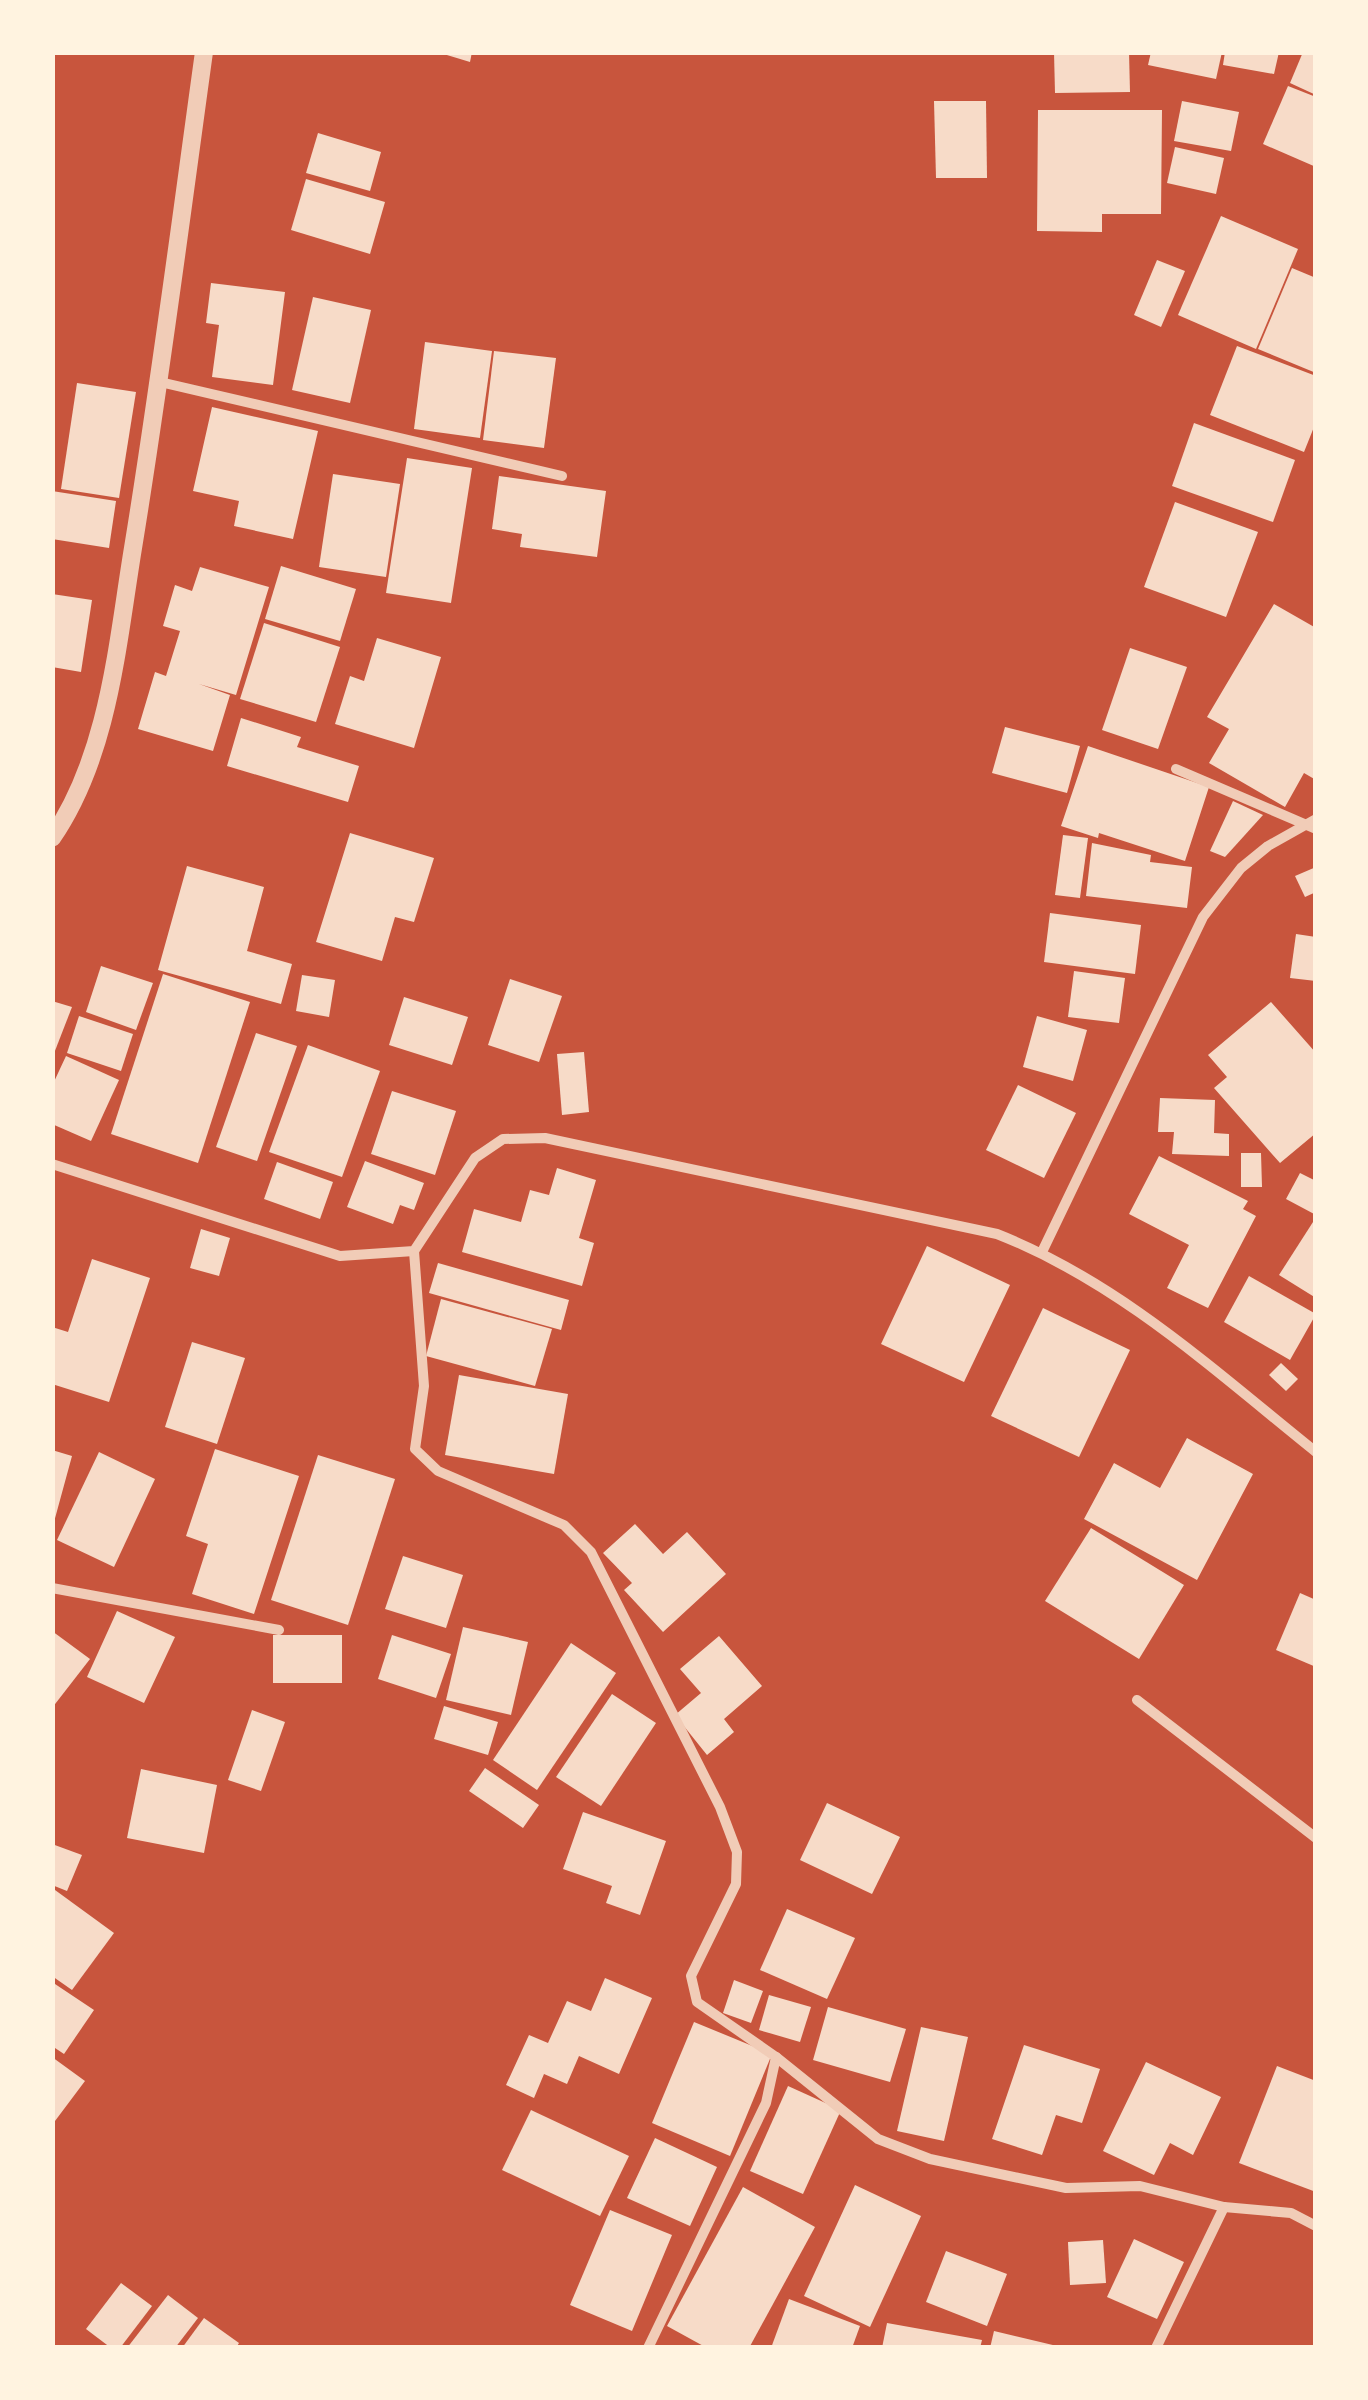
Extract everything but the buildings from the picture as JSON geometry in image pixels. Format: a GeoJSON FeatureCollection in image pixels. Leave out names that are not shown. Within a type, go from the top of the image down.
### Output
{"type":"FeatureCollection","features":[{"type":"Feature","properties":{"kind":"street"},"geometry":{"type":"LineString","coordinates":[[52,838],[70,812],[106,710],[160,382],[204,52]]}},
{"type":"Feature","properties":{"kind":"street"},"geometry":{"type":"LineString","coordinates":[[160,382],[562,476]]}},
{"type":"Feature","properties":{"kind":"street"},"geometry":{"type":"LineString","coordinates":[[1176,769],[1313,824]]}},
{"type":"Feature","properties":{"kind":"street"},"geometry":{"type":"LineString","coordinates":[[1042,1252],[1203,918],[1241,868],[1268,846],[1313,824]]}},
{"type":"Feature","properties":{"kind":"street"},"geometry":{"type":"LineString","coordinates":[[1316,1452],[1144,1313],[1042,1252],[997,1234],[545,1138],[502,1139],[475,1158],[414,1251],[424,1386],[415,1449],[438,1471],[564,1525],[591,1552],[720,1807],[737,1852],[736,1884],[691,1976],[697,2002],[776,2056],[878,2138],[930,2159],[1066,2188],[1140,2186],[1224,2207],[1291,2213],[1316,2226]]}},
{"type":"Feature","properties":{"kind":"street"},"geometry":{"type":"LineString","coordinates":[[52,1164],[340,1256],[414,1251]]}},
{"type":"Feature","properties":{"kind":"street"},"geometry":{"type":"LineString","coordinates":[[52,1588],[279,1630]]}},
{"type":"Feature","properties":{"kind":"street"},"geometry":{"type":"LineString","coordinates":[[1137,1700],[1316,1838]]}},
{"type":"Feature","properties":{"kind":"street"},"geometry":{"type":"LineString","coordinates":[[648,2348],[766,2103],[776,2056]]}},
{"type":"Feature","properties":{"kind":"street"},"geometry":{"type":"LineString","coordinates":[[1156,2348],[1224,2207]]}}]}
